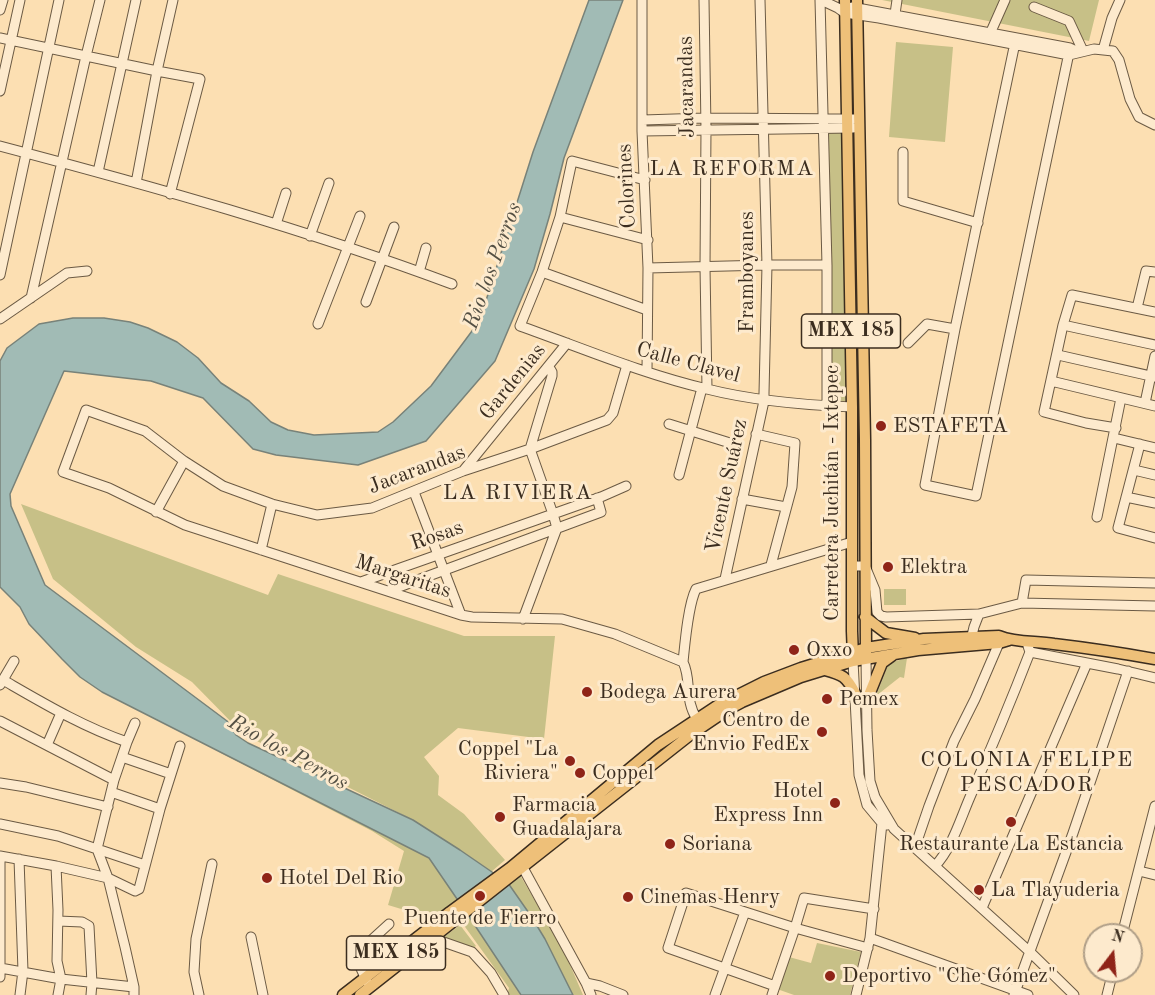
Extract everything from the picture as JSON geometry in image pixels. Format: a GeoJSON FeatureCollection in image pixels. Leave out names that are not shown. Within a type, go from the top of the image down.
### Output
{"type":"FeatureCollection","features":[{"type":"Feature","properties":{"kind":"main road","name":"Carretera Juchitán - Ixtepec"},"geometry":{"type":"LineString","coordinates":[[843,7],[852,407],[853,656]]}},
{"type":"Feature","properties":{"kind":"main road","name":"Carretera Juchitán - Ixtepec"},"geometry":{"type":"LineString","coordinates":[[858,8],[866,653]]}},
{"type":"Feature","properties":{"kind":"main road"},"geometry":{"type":"LineString","coordinates":[[865,617],[886,633],[924,639]]}},
{"type":"Feature","properties":{"kind":"main road"},"geometry":{"type":"LineString","coordinates":[[852,619],[846,645],[826,665],[848,680],[855,693]]}},
{"type":"Feature","properties":{"kind":"main road","name":"MEX 185"},"geometry":{"type":"LineString","coordinates":[[360,995],[367,982],[453,915],[690,735],[727,710],[826,665],[853,656],[924,639],[970,642]]}},
{"type":"Feature","properties":{"kind":"main road","name":"MEX 185"},"geometry":{"type":"LineString","coordinates":[[866,653],[894,654],[970,642],[1002,640],[1028,647],[1052,643],[1155,659]]}},
{"type":"Feature","properties":{"kind":"main road"},"geometry":{"type":"LineString","coordinates":[[867,700],[882,663],[894,654]]}},
{"type":"Feature","properties":{"kind":"main road","name":"MEX 185"},"geometry":{"type":"LineString","coordinates":[[515,869],[658,745],[697,719],[720,704],[764,682],[801,668],[826,665]]}},
{"type":"Feature","properties":{"kind":"main road","name":"MEX 185"},"geometry":{"type":"LineString","coordinates":[[343,995],[367,982],[432,938],[453,915]]}},
{"type":"Feature","properties":{"kind":"street"},"geometry":{"type":"LineString","coordinates":[[0,10],[3,0]]}},
{"type":"Feature","properties":{"kind":"street"},"geometry":{"type":"LineString","coordinates":[[0,91],[20,0]]}},
{"type":"Feature","properties":{"kind":"street"},"geometry":{"type":"LineString","coordinates":[[0,275],[59,0]]}},
{"type":"Feature","properties":{"kind":"street"},"geometry":{"type":"LineString","coordinates":[[31,298],[99,0]]}},
{"type":"Feature","properties":{"kind":"street"},"geometry":{"type":"LineString","coordinates":[[98,172],[136,0]]}},
{"type":"Feature","properties":{"kind":"street"},"geometry":{"type":"LineString","coordinates":[[136,183],[173,0]]}},
{"type":"Feature","properties":{"kind":"street","name":"Colorines"},"geometry":{"type":"LineString","coordinates":[[642,0],[642,131],[648,240],[647,371]]}},
{"type":"Feature","properties":{"kind":"street","name":"Jacarandas"},"geometry":{"type":"LineString","coordinates":[[679,475],[705,389],[704,0]]}},
{"type":"Feature","properties":{"kind":"street","name":"Framboyanes"},"geometry":{"type":"LineString","coordinates":[[760,0],[767,265],[764,401]]}},
{"type":"Feature","properties":{"kind":"street"},"geometry":{"type":"LineString","coordinates":[[827,406],[827,265],[820,0],[880,15],[1075,52],[1094,49],[1108,51],[1119,60],[1130,99],[1139,117],[1155,125]]}},
{"type":"Feature","properties":{"kind":"street"},"geometry":{"type":"LineString","coordinates":[[895,14],[897,0]]}},
{"type":"Feature","properties":{"kind":"street"},"geometry":{"type":"LineString","coordinates":[[989,36],[1005,0]]}},
{"type":"Feature","properties":{"kind":"street"},"geometry":{"type":"LineString","coordinates":[[1108,51],[1112,18],[1120,0]]}},
{"type":"Feature","properties":{"kind":"street"},"geometry":{"type":"LineString","coordinates":[[1015,41],[925,485],[976,496],[1075,52],[1069,21],[1035,7]]}},
{"type":"Feature","properties":{"kind":"street"},"geometry":{"type":"LineString","coordinates":[[880,15],[895,14],[989,36]]}},
{"type":"Feature","properties":{"kind":"street"},"geometry":{"type":"LineString","coordinates":[[0,38],[200,79],[170,194]]}},
{"type":"Feature","properties":{"kind":"street"},"geometry":{"type":"LineString","coordinates":[[643,120],[763,118],[824,123],[860,123]]}},
{"type":"Feature","properties":{"kind":"street"},"geometry":{"type":"LineString","coordinates":[[642,131],[763,130],[824,123]]}},
{"type":"Feature","properties":{"kind":"street"},"geometry":{"type":"LineString","coordinates":[[0,146],[276,224],[382,258],[452,284]]}},
{"type":"Feature","properties":{"kind":"street"},"geometry":{"type":"LineString","coordinates":[[903,152],[903,201],[978,223]]}},
{"type":"Feature","properties":{"kind":"street"},"geometry":{"type":"LineString","coordinates":[[645,180],[572,161],[560,217],[542,272],[647,310]]}},
{"type":"Feature","properties":{"kind":"street"},"geometry":{"type":"LineString","coordinates":[[310,236],[329,183]]}},
{"type":"Feature","properties":{"kind":"street"},"geometry":{"type":"LineString","coordinates":[[276,224],[286,193]]}},
{"type":"Feature","properties":{"kind":"street"},"geometry":{"type":"LineString","coordinates":[[318,324],[360,216]]}},
{"type":"Feature","properties":{"kind":"street"},"geometry":{"type":"LineString","coordinates":[[560,217],[648,240]]}},
{"type":"Feature","properties":{"kind":"street"},"geometry":{"type":"LineString","coordinates":[[366,302],[394,227]]}},
{"type":"Feature","properties":{"kind":"street"},"geometry":{"type":"LineString","coordinates":[[418,272],[426,248]]}},
{"type":"Feature","properties":{"kind":"street"},"geometry":{"type":"LineString","coordinates":[[648,268],[827,265]]}},
{"type":"Feature","properties":{"kind":"street"},"geometry":{"type":"LineString","coordinates":[[0,319],[67,273],[87,271]]}},
{"type":"Feature","properties":{"kind":"street"},"geometry":{"type":"LineString","coordinates":[[1137,308],[1146,271],[1155,272]]}},
{"type":"Feature","properties":{"kind":"street","name":"Calle Clavel"},"geometry":{"type":"LineString","coordinates":[[542,272],[520,326],[627,365],[705,389],[764,401],[852,407]]}},
{"type":"Feature","properties":{"kind":"street"},"geometry":{"type":"LineString","coordinates":[[1116,428],[1044,412],[1072,295],[1155,312]]}},
{"type":"Feature","properties":{"kind":"street"},"geometry":{"type":"LineString","coordinates":[[908,343],[927,324],[955,329]]}},
{"type":"Feature","properties":{"kind":"street"},"geometry":{"type":"LineString","coordinates":[[1063,325],[1155,345]]}},
{"type":"Feature","properties":{"kind":"street","name":"Gardenias"},"geometry":{"type":"LineString","coordinates":[[463,471],[567,343]]}},
{"type":"Feature","properties":{"kind":"street"},"geometry":{"type":"LineString","coordinates":[[1058,356],[1153,377]]}},
{"type":"Feature","properties":{"kind":"street"},"geometry":{"type":"LineString","coordinates":[[1145,403],[1153,377],[1155,356]]}},
{"type":"Feature","properties":{"kind":"street","name":"Jacarandas"},"geometry":{"type":"LineString","coordinates":[[63,472],[86,410],[145,431],[184,461],[223,486],[272,504],[317,515],[372,508],[463,471],[607,420],[613,413],[627,365]]}},
{"type":"Feature","properties":{"kind":"street"},"geometry":{"type":"LineString","coordinates":[[523,619],[557,528],[530,449],[552,376],[549,366]]}},
{"type":"Feature","properties":{"kind":"street"},"geometry":{"type":"LineString","coordinates":[[1051,381],[1155,406]]}},
{"type":"Feature","properties":{"kind":"street"},"geometry":{"type":"LineString","coordinates":[[1097,517],[1121,398]]}},
{"type":"Feature","properties":{"kind":"street","name":"Vicente Suárez"},"geometry":{"type":"LineString","coordinates":[[725,579],[764,401]]}},
{"type":"Feature","properties":{"kind":"street"},"geometry":{"type":"LineString","coordinates":[[669,424],[730,443]]}},
{"type":"Feature","properties":{"kind":"street"},"geometry":{"type":"LineString","coordinates":[[756,434],[795,443],[792,487],[771,566]]}},
{"type":"Feature","properties":{"kind":"street"},"geometry":{"type":"LineString","coordinates":[[1114,438],[1155,448]]}},
{"type":"Feature","properties":{"kind":"street"},"geometry":{"type":"LineString","coordinates":[[1140,444],[1118,528],[1155,538]]}},
{"type":"Feature","properties":{"kind":"street"},"geometry":{"type":"LineString","coordinates":[[156,512],[184,461]]}},
{"type":"Feature","properties":{"kind":"street"},"geometry":{"type":"LineString","coordinates":[[1134,470],[1155,475]]}},
{"type":"Feature","properties":{"kind":"street","name":"Margaritas"},"geometry":{"type":"LineString","coordinates":[[63,472],[128,496],[185,525],[461,615],[562,619],[615,634],[680,660]]}},
{"type":"Feature","properties":{"kind":"street","name":"Rosas"},"geometry":{"type":"LineString","coordinates":[[360,582],[626,486]]}},
{"type":"Feature","properties":{"kind":"street"},"geometry":{"type":"LineString","coordinates":[[414,492],[461,615]]}},
{"type":"Feature","properties":{"kind":"street"},"geometry":{"type":"LineString","coordinates":[[1126,497],[1155,503]]}},
{"type":"Feature","properties":{"kind":"street","name":"Rosas"},"geometry":{"type":"LineString","coordinates":[[388,591],[601,512],[597,498]]}},
{"type":"Feature","properties":{"kind":"street"},"geometry":{"type":"LineString","coordinates":[[742,499],[786,507]]}},
{"type":"Feature","properties":{"kind":"street"},"geometry":{"type":"LineString","coordinates":[[261,550],[272,504]]}},
{"type":"Feature","properties":{"kind":"street"},"geometry":{"type":"LineString","coordinates":[[697,719],[692,711],[688,695],[687,669],[680,660],[695,590],[852,542]]}},
{"type":"Feature","properties":{"kind":"street"},"geometry":{"type":"LineString","coordinates":[[852,566],[865,566],[875,590],[877,612],[886,617],[979,614],[1022,603],[1155,606]]}},
{"type":"Feature","properties":{"kind":"street"},"geometry":{"type":"LineString","coordinates":[[1022,603],[1026,580],[1155,583]]}},
{"type":"Feature","properties":{"kind":"street"},"geometry":{"type":"LineString","coordinates":[[970,642],[979,614]]}},
{"type":"Feature","properties":{"kind":"street"},"geometry":{"type":"LineString","coordinates":[[915,847],[928,806],[954,741],[1002,640]]}},
{"type":"Feature","properties":{"kind":"street"},"geometry":{"type":"LineString","coordinates":[[935,866],[944,856],[1008,711],[1028,647],[1155,678]]}},
{"type":"Feature","properties":{"kind":"street"},"geometry":{"type":"LineString","coordinates":[[856,995],[870,938],[884,820],[870,781],[866,653]]}},
{"type":"Feature","properties":{"kind":"street"},"geometry":{"type":"LineString","coordinates":[[853,656],[859,775],[867,805],[1030,952],[1074,995]]}},
{"type":"Feature","properties":{"kind":"street"},"geometry":{"type":"LineString","coordinates":[[14,661],[1,682],[61,713],[127,742]]}},
{"type":"Feature","properties":{"kind":"street"},"geometry":{"type":"LineString","coordinates":[[982,908],[1087,663]]}},
{"type":"Feature","properties":{"kind":"street"},"geometry":{"type":"LineString","coordinates":[[1015,993],[1128,671]]}},
{"type":"Feature","properties":{"kind":"street"},"geometry":{"type":"LineString","coordinates":[[47,745],[61,713]]}},
{"type":"Feature","properties":{"kind":"street"},"geometry":{"type":"LineString","coordinates":[[0,721],[114,780]]}},
{"type":"Feature","properties":{"kind":"street"},"geometry":{"type":"LineString","coordinates":[[0,968],[134,991],[108,879],[97,849],[114,780],[135,723]]}},
{"type":"Feature","properties":{"kind":"street"},"geometry":{"type":"LineString","coordinates":[[0,977],[0,856],[56,866],[108,879],[137,891],[140,889],[160,809],[180,746]]}},
{"type":"Feature","properties":{"kind":"street"},"geometry":{"type":"LineString","coordinates":[[122,757],[171,774]]}},
{"type":"Feature","properties":{"kind":"street"},"geometry":{"type":"LineString","coordinates":[[0,783],[108,807]]}},
{"type":"Feature","properties":{"kind":"street"},"geometry":{"type":"LineString","coordinates":[[111,792],[160,809]]}},
{"type":"Feature","properties":{"kind":"street"},"geometry":{"type":"LineString","coordinates":[[1125,923],[1155,806]]}},
{"type":"Feature","properties":{"kind":"street"},"geometry":{"type":"LineString","coordinates":[[0,824],[58,836],[146,865]]}},
{"type":"Feature","properties":{"kind":"street"},"geometry":{"type":"LineString","coordinates":[[19,859],[23,971],[20,995]]}},
{"type":"Feature","properties":{"kind":"street"},"geometry":{"type":"LineString","coordinates":[[199,995],[194,972],[196,939],[212,864]]}},
{"type":"Feature","properties":{"kind":"street"},"geometry":{"type":"LineString","coordinates":[[56,866],[57,961],[61,979],[58,995]]}},
{"type":"Feature","properties":{"kind":"street"},"geometry":{"type":"LineString","coordinates":[[515,869],[586,983],[591,995]]}},
{"type":"Feature","properties":{"kind":"street"},"geometry":{"type":"LineString","coordinates":[[1138,871],[1155,875]]}},
{"type":"Feature","properties":{"kind":"street"},"geometry":{"type":"LineString","coordinates":[[868,948],[795,928],[686,893],[668,948],[773,991],[795,928],[804,898],[874,909]]}},
{"type":"Feature","properties":{"kind":"street"},"geometry":{"type":"LineString","coordinates":[[716,995],[745,912]]}},
{"type":"Feature","properties":{"kind":"street"},"geometry":{"type":"LineString","coordinates":[[58,921],[82,922],[89,926],[91,995]]}},
{"type":"Feature","properties":{"kind":"street"},"geometry":{"type":"LineString","coordinates":[[367,982],[356,955],[389,924]]}},
{"type":"Feature","properties":{"kind":"street"},"geometry":{"type":"LineString","coordinates":[[251,937],[263,995]]}},
{"type":"Feature","properties":{"kind":"street"},"geometry":{"type":"LineString","coordinates":[[432,938],[472,952],[491,973],[504,995]]}},
{"type":"Feature","properties":{"kind":"street"},"geometry":{"type":"LineString","coordinates":[[870,938],[1015,993],[1028,995]]}},
{"type":"Feature","properties":{"kind":"street"},"geometry":{"type":"LineString","coordinates":[[586,983],[623,995]]}},
{"type":"Feature","properties":{"kind":"shaded area"},"geometry":{"type":"Polygon","coordinates":[[[882,0],[1099,0],[1089,41],[882,0]]]}},
{"type":"Feature","properties":{"kind":"shaded area"},"geometry":{"type":"Polygon","coordinates":[[[896,42],[953,47],[945,142],[889,137],[896,42]]]}},
{"type":"Feature","properties":{"kind":"shaded area"},"geometry":{"type":"Polygon","coordinates":[[[827,131],[843,133],[849,401],[829,401],[827,131]]]}},
{"type":"Feature","properties":{"kind":"shaded area"},"geometry":{"type":"Polygon","coordinates":[[[21,504],[268,595],[278,574],[464,636],[555,636],[544,739],[458,728],[424,757],[439,776],[438,795],[464,814],[505,860],[491,872],[507,884],[520,875],[564,951],[583,995],[507,995],[509,988],[450,906],[431,918],[388,905],[404,851],[372,831],[219,752],[446,841],[413,820],[243,734],[192,682],[136,647],[53,579],[21,504]]]}},
{"type":"Feature","properties":{"kind":"shaded area"},"geometry":{"type":"Polygon","coordinates":[[[884,589],[906,589],[906,605],[884,605],[884,589]]]}},
{"type":"Feature","properties":{"kind":"shaded area"},"geometry":{"type":"Polygon","coordinates":[[[907,658],[904,678],[900,677],[876,696],[889,663],[907,658]]]}},
{"type":"Feature","properties":{"kind":"shaded area"},"geometry":{"type":"Polygon","coordinates":[[[460,925],[476,946],[473,948],[444,937],[460,925]]]}},
{"type":"Feature","properties":{"kind":"shaded area"},"geometry":{"type":"Polygon","coordinates":[[[817,943],[861,952],[850,995],[794,995],[777,989],[789,957],[811,963],[817,943]]]}},
{"type":"Feature","properties":{"kind":"water"},"geometry":{"type":"Polygon","coordinates":[[[589,0],[623,0],[564,158],[534,269],[495,361],[426,441],[358,465],[276,455],[253,449],[203,398],[151,381],[64,371],[10,494],[11,506],[45,585],[227,721],[236,735],[248,743],[413,820],[508,883],[545,939],[573,995],[521,995],[429,858],[102,692],[80,677],[29,624],[20,607],[0,587],[0,361],[7,348],[39,324],[73,318],[104,318],[130,322],[177,342],[198,358],[221,383],[249,401],[271,422],[288,430],[314,435],[378,432],[393,422],[431,386],[472,331],[483,310],[533,152],[589,0]]]}},
{"type":"Feature","properties":{"kind":"place","name":"ESTAFETA"},"geometry":{"type":"Point","coordinates":[881,426]}},
{"type":"Feature","properties":{"kind":"place","name":"Elektra"},"geometry":{"type":"Point","coordinates":[888,567]}},
{"type":"Feature","properties":{"kind":"place","name":"Oxxo"},"geometry":{"type":"Point","coordinates":[794,650]}},
{"type":"Feature","properties":{"kind":"place","name":"Bodega Aurera"},"geometry":{"type":"Point","coordinates":[587,692]}},
{"type":"Feature","properties":{"kind":"place","name":"Pemex"},"geometry":{"type":"Point","coordinates":[827,699]}},
{"type":"Feature","properties":{"kind":"place","name":"Centro de Envio FedEx"},"geometry":{"type":"Point","coordinates":[822,732]}},
{"type":"Feature","properties":{"kind":"place","name":"Coppel \"La Riviera\""},"geometry":{"type":"Point","coordinates":[570,761]}},
{"type":"Feature","properties":{"kind":"place","name":"Coppel"},"geometry":{"type":"Point","coordinates":[580,773]}},
{"type":"Feature","properties":{"kind":"place","name":"Hotel Express Inn"},"geometry":{"type":"Point","coordinates":[835,803]}},
{"type":"Feature","properties":{"kind":"place","name":"Farmacia Guadalajara"},"geometry":{"type":"Point","coordinates":[500,817]}},
{"type":"Feature","properties":{"kind":"place","name":"Restaurante La Estancia"},"geometry":{"type":"Point","coordinates":[1011,822]}},
{"type":"Feature","properties":{"kind":"place","name":"Soriana"},"geometry":{"type":"Point","coordinates":[670,844]}},
{"type":"Feature","properties":{"kind":"place","name":"Hotel Del Rio"},"geometry":{"type":"Point","coordinates":[267,878]}},
{"type":"Feature","properties":{"kind":"place","name":"La Tlayuderia"},"geometry":{"type":"Point","coordinates":[979,890]}},
{"type":"Feature","properties":{"kind":"place","name":"Puente de Fierro"},"geometry":{"type":"Point","coordinates":[480,896]}},
{"type":"Feature","properties":{"kind":"place","name":"Cinemas Henry"},"geometry":{"type":"Point","coordinates":[628,897]}},
{"type":"Feature","properties":{"kind":"place","name":"Deportivo \"Che Gómez\""},"geometry":{"type":"Point","coordinates":[830,976]}},
{"type":"Feature","properties":{"kind":"district","name":"LA REFORMA"},"geometry":{"type":"Point","coordinates":[732,169]}},
{"type":"Feature","properties":{"kind":"district","name":"LA RIVIERA"},"geometry":{"type":"Point","coordinates":[518,493]}},
{"type":"Feature","properties":{"kind":"district","name":"COLONIA FELIPE PESCADOR"},"geometry":{"type":"Point","coordinates":[1027,772]}},
{"type":"Feature","properties":{"kind":"water label","name":"Rio los Perros"},"geometry":{"type":"Point","coordinates":[493,266]}},
{"type":"Feature","properties":{"kind":"water label","name":"Rio los Perros"},"geometry":{"type":"Point","coordinates":[288,753]}}]}
